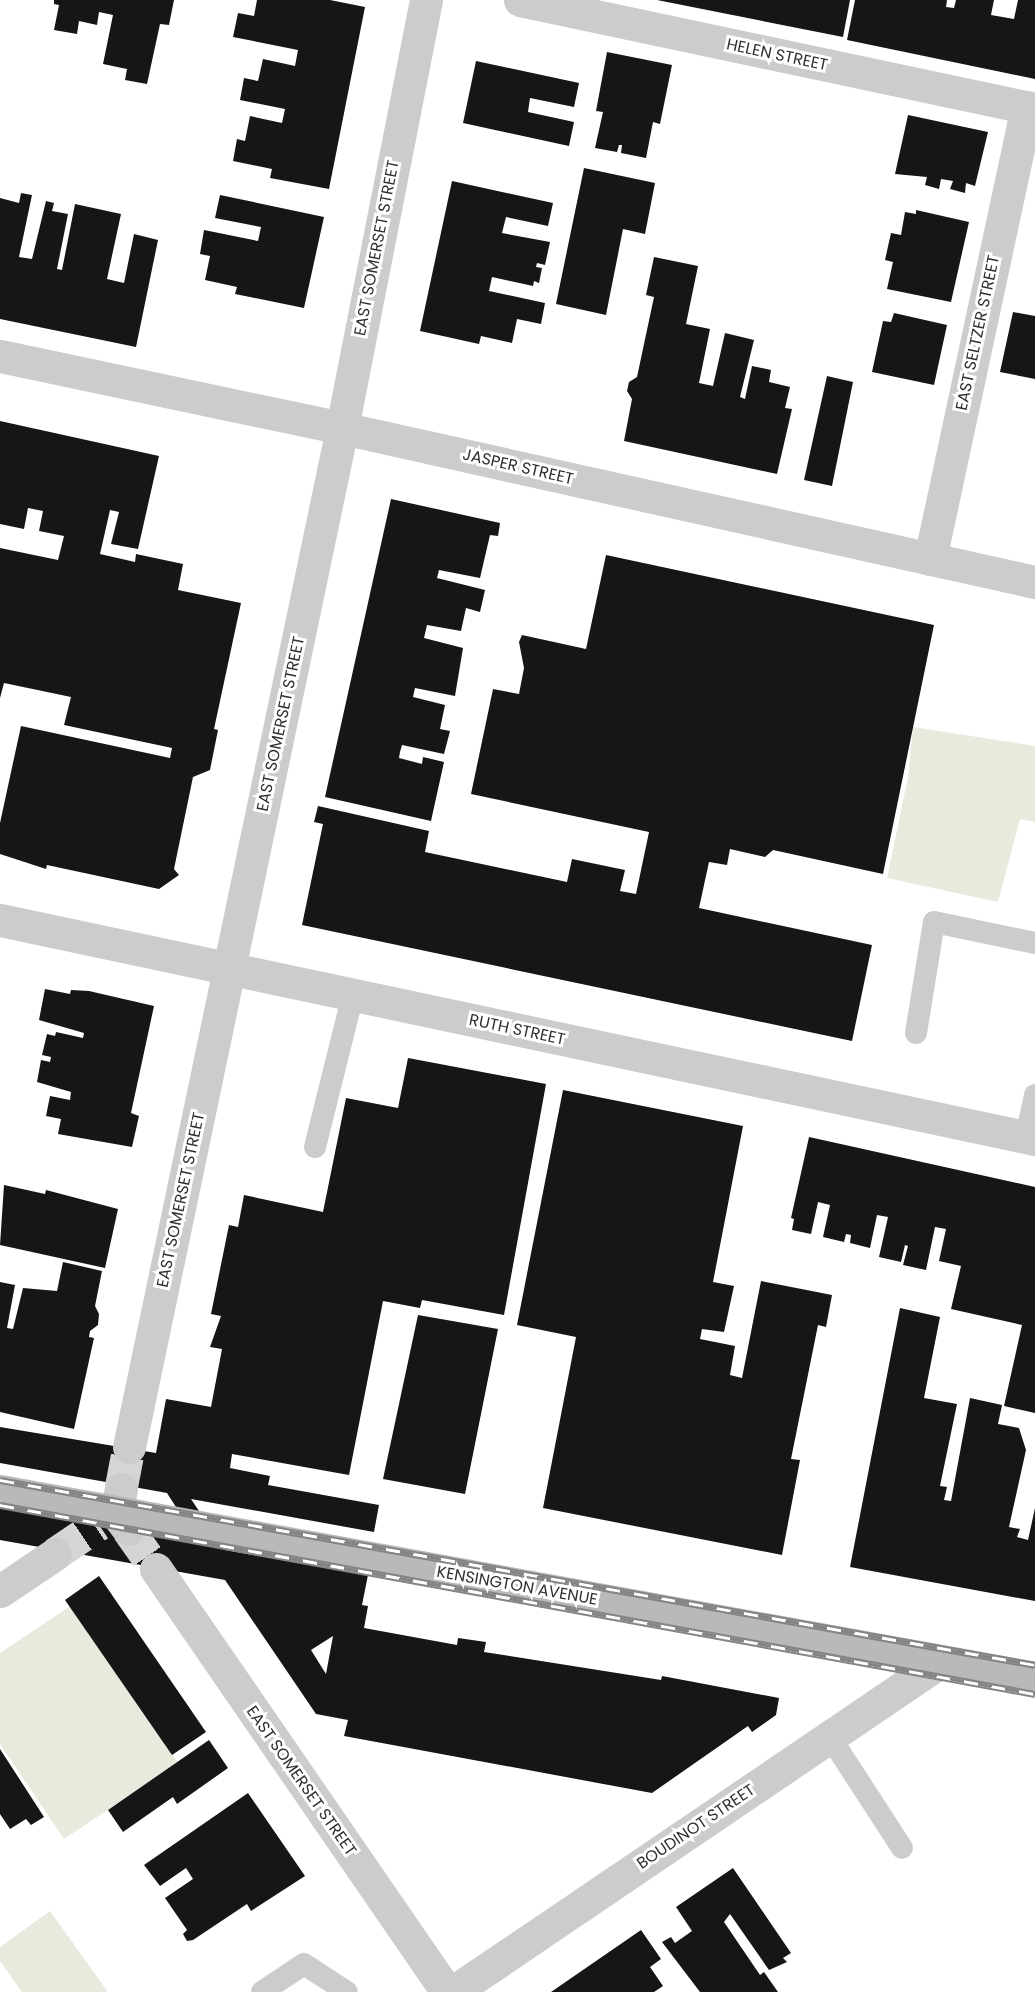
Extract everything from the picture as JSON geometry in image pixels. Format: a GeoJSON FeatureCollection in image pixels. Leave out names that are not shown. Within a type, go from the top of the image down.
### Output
{"type":"FeatureCollection","features":[{"type":"Feature","properties":{"kind":"street","name":"EAST SOMERSET STREET"},"geometry":{"type":"LineString","coordinates":[[129,1447],[342,428],[426,0]]}},
{"type":"Feature","properties":{"kind":"street","name":"HELEN STREET"},"geometry":{"type":"LineString","coordinates":[[520,0],[1031,108]]}},
{"type":"Feature","properties":{"kind":"street","name":"EAST SELTZER STREET"},"geometry":{"type":"LineString","coordinates":[[930,559],[1031,108]]}},
{"type":"Feature","properties":{"kind":"street","name":"JASPER STREET"},"geometry":{"type":"LineString","coordinates":[[0,356],[342,428],[1035,582]]}},
{"type":"Feature","properties":{"kind":"street","name":"RUTH STREET"},"geometry":{"type":"LineString","coordinates":[[0,920],[1030,1138]]}},
{"type":"Feature","properties":{"kind":"street","name":"KENSINGTON AVENUE"},"geometry":{"type":"LineString","coordinates":[[0,1491],[116,1514],[1035,1678]]}},
{"type":"Feature","properties":{"kind":"street"},"geometry":{"type":"LineString","coordinates":[[0,1591],[55,1554]]}},
{"type":"Feature","properties":{"kind":"street","name":"EAST SOMERSET STREET"},"geometry":{"type":"LineString","coordinates":[[156,1569],[447,1992]]}},
{"type":"Feature","properties":{"kind":"street","name":"BOUDINOT STREET"},"geometry":{"type":"LineString","coordinates":[[453,1992],[940,1662]]}},
{"type":"Feature","properties":{"kind":"lane"},"geometry":{"type":"LineString","coordinates":[[916,1033],[934,922],[1035,943]]}},
{"type":"Feature","properties":{"kind":"lane"},"geometry":{"type":"LineString","coordinates":[[315,1147],[353,995]]}},
{"type":"Feature","properties":{"kind":"lane"},"geometry":{"type":"LineString","coordinates":[[1030,1138],[1035,1095]]}},
{"type":"Feature","properties":{"kind":"lane"},"geometry":{"type":"LineString","coordinates":[[830,1737],[903,1848]]}},
{"type":"Feature","properties":{"kind":"lane"},"geometry":{"type":"LineString","coordinates":[[262,1992],[304,1964],[347,1992]]}},
{"type":"Feature","properties":{"kind":"shaded area"},"geometry":{"type":"Polygon","coordinates":[[[913,727],[1035,746],[1035,822],[1020,819],[998,902],[887,878],[908,777],[913,727]]]}},
{"type":"Feature","properties":{"kind":"shaded area"},"geometry":{"type":"Polygon","coordinates":[[[72,1605],[178,1763],[64,1839],[0,1744],[0,1653],[72,1605]]]}},
{"type":"Feature","properties":{"kind":"shaded area"},"geometry":{"type":"Polygon","coordinates":[[[50,1911],[108,1992],[22,1992],[0,1961],[0,1947],[50,1911]]]}},
{"type":"Feature","properties":{"kind":"building"},"geometry":{"type":"Polygon","coordinates":[[[54,0],[174,0],[169,25],[160,24],[147,84],[125,80],[127,69],[103,64],[113,15],[99,12],[97,25],[79,21],[77,34],[54,30],[59,5],[54,4],[54,0]]]}},
{"type":"Feature","properties":{"kind":"building"},"geometry":{"type":"Polygon","coordinates":[[[257,0],[330,0],[365,7],[329,189],[270,178],[272,169],[233,161],[237,139],[245,141],[250,116],[282,123],[285,109],[240,100],[244,78],[258,81],[263,59],[295,66],[298,50],[233,37],[238,13],[254,16],[257,0]]]}},
{"type":"Feature","properties":{"kind":"building"},"geometry":{"type":"Polygon","coordinates":[[[657,0],[850,0],[843,37],[657,0]]]}},
{"type":"Feature","properties":{"kind":"building"},"geometry":{"type":"Polygon","coordinates":[[[855,0],[947,0],[946,7],[954,8],[956,0],[994,0],[991,15],[1014,19],[1018,0],[1035,0],[1035,79],[847,40],[855,0]]]}},
{"type":"Feature","properties":{"kind":"building"},"geometry":{"type":"Polygon","coordinates":[[[607,52],[672,65],[660,124],[653,122],[646,158],[621,153],[622,145],[619,145],[617,152],[595,148],[603,112],[596,111],[607,52]]]}},
{"type":"Feature","properties":{"kind":"building"},"geometry":{"type":"Polygon","coordinates":[[[476,61],[579,83],[574,107],[530,98],[528,112],[574,122],[569,146],[463,123],[476,61]]]}},
{"type":"Feature","properties":{"kind":"building"},"geometry":{"type":"Polygon","coordinates":[[[908,115],[988,132],[975,186],[966,183],[965,193],[950,189],[953,181],[941,179],[939,189],[925,185],[927,177],[895,174],[908,115]]]}},
{"type":"Feature","properties":{"kind":"building"},"geometry":{"type":"Polygon","coordinates":[[[584,168],[655,183],[645,234],[623,229],[606,315],[556,304],[584,168]]]}},
{"type":"Feature","properties":{"kind":"building"},"geometry":{"type":"Polygon","coordinates":[[[452,181],[553,203],[548,226],[506,217],[502,233],[550,242],[545,265],[537,263],[536,267],[542,268],[539,283],[534,281],[533,286],[492,277],[489,291],[545,303],[541,324],[517,319],[512,343],[481,336],[479,344],[420,331],[452,181]]]}},
{"type":"Feature","properties":{"kind":"building"},"geometry":{"type":"Polygon","coordinates":[[[21,193],[32,195],[19,257],[32,259],[46,201],[54,203],[52,211],[68,214],[57,269],[62,270],[75,204],[121,214],[107,279],[124,283],[134,234],[158,240],[136,347],[0,319],[0,198],[19,203],[21,193]]]}},
{"type":"Feature","properties":{"kind":"building"},"geometry":{"type":"Polygon","coordinates":[[[220,195],[324,217],[304,308],[235,294],[237,287],[205,280],[210,256],[200,254],[204,230],[258,241],[261,227],[215,218],[220,195]]]}},
{"type":"Feature","properties":{"kind":"building"},"geometry":{"type":"Polygon","coordinates":[[[916,210],[969,222],[951,302],[887,289],[893,262],[885,260],[891,233],[901,235],[905,212],[916,214],[916,210]]]}},
{"type":"Feature","properties":{"kind":"building"},"geometry":{"type":"Polygon","coordinates":[[[654,257],[698,266],[686,324],[710,329],[699,383],[713,386],[725,333],[754,340],[740,397],[745,399],[752,366],[771,370],[769,382],[790,387],[785,408],[792,409],[777,474],[624,441],[632,399],[627,391],[629,382],[637,377],[654,297],[646,295],[654,257]]]}},
{"type":"Feature","properties":{"kind":"building"},"geometry":{"type":"Polygon","coordinates":[[[1013,312],[1035,316],[1035,379],[1000,372],[1013,312]]]}},
{"type":"Feature","properties":{"kind":"building"},"geometry":{"type":"Polygon","coordinates":[[[894,313],[947,325],[934,385],[872,372],[883,321],[891,322],[894,313]]]}},
{"type":"Feature","properties":{"kind":"building"},"geometry":{"type":"Polygon","coordinates":[[[827,376],[853,382],[832,486],[804,480],[827,376]]]}},
{"type":"Feature","properties":{"kind":"building"},"geometry":{"type":"Polygon","coordinates":[[[0,421],[159,456],[138,549],[111,544],[119,512],[110,510],[100,554],[135,562],[136,554],[183,564],[178,590],[241,603],[214,729],[218,730],[210,770],[193,777],[174,869],[179,875],[159,889],[47,865],[46,869],[0,854],[0,823],[21,726],[170,758],[172,748],[64,725],[71,697],[4,683],[0,698],[0,548],[58,560],[64,536],[39,531],[43,511],[28,508],[24,529],[0,524],[0,421]]]}},
{"type":"Feature","properties":{"kind":"building"},"geometry":{"type":"Polygon","coordinates":[[[391,499],[500,523],[498,536],[490,535],[480,578],[439,570],[437,578],[485,590],[480,612],[466,608],[461,631],[427,625],[424,638],[463,648],[455,696],[415,688],[413,697],[445,705],[440,729],[450,731],[444,754],[402,745],[400,752],[399,758],[422,764],[423,757],[444,762],[431,821],[325,797],[391,499]]]}},
{"type":"Feature","properties":{"kind":"building"},"geometry":{"type":"Polygon","coordinates":[[[606,555],[934,625],[883,874],[773,850],[765,857],[730,849],[727,865],[709,862],[699,908],[872,945],[852,1041],[302,925],[323,824],[314,822],[318,806],[429,831],[425,852],[567,882],[572,859],[625,870],[620,891],[636,894],[649,832],[471,794],[493,689],[519,694],[524,668],[519,642],[522,635],[586,649],[606,555]]]}},
{"type":"Feature","properties":{"kind":"building"},"geometry":{"type":"Polygon","coordinates":[[[45,989],[70,994],[71,990],[89,991],[154,1006],[131,1113],[139,1116],[132,1147],[58,1134],[61,1119],[46,1116],[50,1096],[70,1100],[71,1092],[37,1082],[41,1060],[50,1062],[51,1057],[42,1055],[47,1034],[55,1036],[56,1032],[83,1038],[84,1033],[39,1020],[45,989]]]}},
{"type":"Feature","properties":{"kind":"building"},"geometry":{"type":"Polygon","coordinates":[[[408,1058],[546,1084],[504,1315],[422,1300],[420,1308],[383,1301],[349,1475],[232,1454],[230,1468],[270,1476],[268,1485],[379,1505],[374,1532],[191,1499],[225,1550],[368,1575],[362,1605],[368,1606],[364,1628],[457,1645],[458,1638],[486,1642],[484,1652],[661,1680],[662,1676],[779,1698],[776,1715],[752,1732],[748,1726],[652,1793],[344,1736],[348,1720],[316,1714],[225,1580],[0,1540],[0,1508],[199,1543],[167,1493],[0,1463],[0,1427],[156,1453],[166,1399],[211,1407],[222,1349],[210,1347],[221,1316],[211,1314],[229,1225],[238,1227],[244,1195],[323,1212],[346,1098],[398,1108],[408,1058]],[[333,1636],[311,1650],[326,1674],[333,1636]]]}},
{"type":"Feature","properties":{"kind":"building"},"geometry":{"type":"Polygon","coordinates":[[[563,1090],[743,1126],[713,1282],[734,1286],[724,1332],[702,1329],[700,1339],[735,1346],[730,1375],[742,1378],[761,1281],[832,1295],[826,1327],[818,1325],[791,1459],[800,1460],[782,1555],[543,1508],[576,1337],[517,1325],[563,1090]]]}},
{"type":"Feature","properties":{"kind":"building"},"geometry":{"type":"Polygon","coordinates":[[[809,1137],[1035,1187],[1035,1413],[1004,1406],[1022,1325],[951,1309],[961,1266],[939,1261],[946,1229],[935,1227],[926,1270],[903,1265],[908,1246],[905,1245],[901,1262],[879,1257],[888,1217],[877,1215],[870,1248],[850,1243],[851,1235],[846,1234],[844,1242],[823,1237],[830,1205],[818,1202],[811,1234],[792,1230],[794,1219],[791,1218],[809,1137]]]}},
{"type":"Feature","properties":{"kind":"building"},"geometry":{"type":"Polygon","coordinates":[[[4,1185],[45,1194],[46,1190],[118,1209],[105,1268],[0,1245],[4,1185]]]}},
{"type":"Feature","properties":{"kind":"building"},"geometry":{"type":"Polygon","coordinates":[[[63,1262],[102,1271],[95,1306],[99,1314],[98,1325],[90,1331],[89,1337],[94,1338],[74,1429],[0,1412],[0,1282],[15,1285],[7,1328],[13,1329],[23,1288],[57,1291],[63,1262]]]}},
{"type":"Feature","properties":{"kind":"building"},"geometry":{"type":"Polygon","coordinates":[[[900,1308],[940,1317],[924,1398],[957,1404],[940,1486],[947,1487],[944,1500],[951,1501],[970,1398],[1002,1405],[998,1424],[1019,1428],[1026,1450],[1009,1527],[1020,1529],[1017,1537],[1028,1540],[1035,1508],[1035,1601],[850,1567],[900,1308]]]}},
{"type":"Feature","properties":{"kind":"building"},"geometry":{"type":"Polygon","coordinates":[[[418,1315],[498,1329],[465,1494],[383,1479],[418,1315]]]}},
{"type":"Feature","properties":{"kind":"building"},"geometry":{"type":"Polygon","coordinates":[[[99,1576],[206,1732],[172,1755],[65,1600],[99,1576]]]}},
{"type":"Feature","properties":{"kind":"building"},"geometry":{"type":"Polygon","coordinates":[[[209,1740],[228,1768],[177,1804],[173,1797],[123,1832],[108,1810],[209,1740]]]}},
{"type":"Feature","properties":{"kind":"building"},"geometry":{"type":"Polygon","coordinates":[[[0,1749],[44,1817],[31,1825],[26,1819],[10,1829],[0,1814],[0,1749]]]}},
{"type":"Feature","properties":{"kind":"building"},"geometry":{"type":"Polygon","coordinates":[[[248,1793],[305,1876],[251,1911],[247,1904],[193,1940],[187,1941],[183,1934],[187,1930],[165,1898],[193,1879],[186,1868],[160,1886],[144,1865],[248,1793]]]}},
{"type":"Feature","properties":{"kind":"building"},"geometry":{"type":"Polygon","coordinates":[[[733,1868],[791,1953],[783,1958],[787,1962],[769,1970],[730,1914],[724,1922],[760,1975],[764,1972],[778,1992],[700,1992],[662,1942],[671,1937],[675,1943],[692,1931],[676,1907],[733,1868]]]}},
{"type":"Feature","properties":{"kind":"building"},"geometry":{"type":"Polygon","coordinates":[[[641,1930],[661,1959],[650,1967],[663,1986],[654,1992],[551,1992],[641,1930]]]}},
{"type":"Feature","properties":{"kind":"tunnel"},"geometry":{"type":"LineString","coordinates":[[121,1489],[129,1447]]}},
{"type":"Feature","properties":{"kind":"tunnel"},"geometry":{"type":"LineString","coordinates":[[55,1554],[99,1524]]}},
{"type":"Feature","properties":{"kind":"tunnel"},"geometry":{"type":"LineString","coordinates":[[128,1529],[156,1569]]}},
{"type":"Feature","properties":{"kind":"railway"},"geometry":{"type":"LineString","coordinates":[[0,1480],[1035,1665]]}},
{"type":"Feature","properties":{"kind":"railway"},"geometry":{"type":"LineString","coordinates":[[0,1505],[1035,1694]]}}]}
